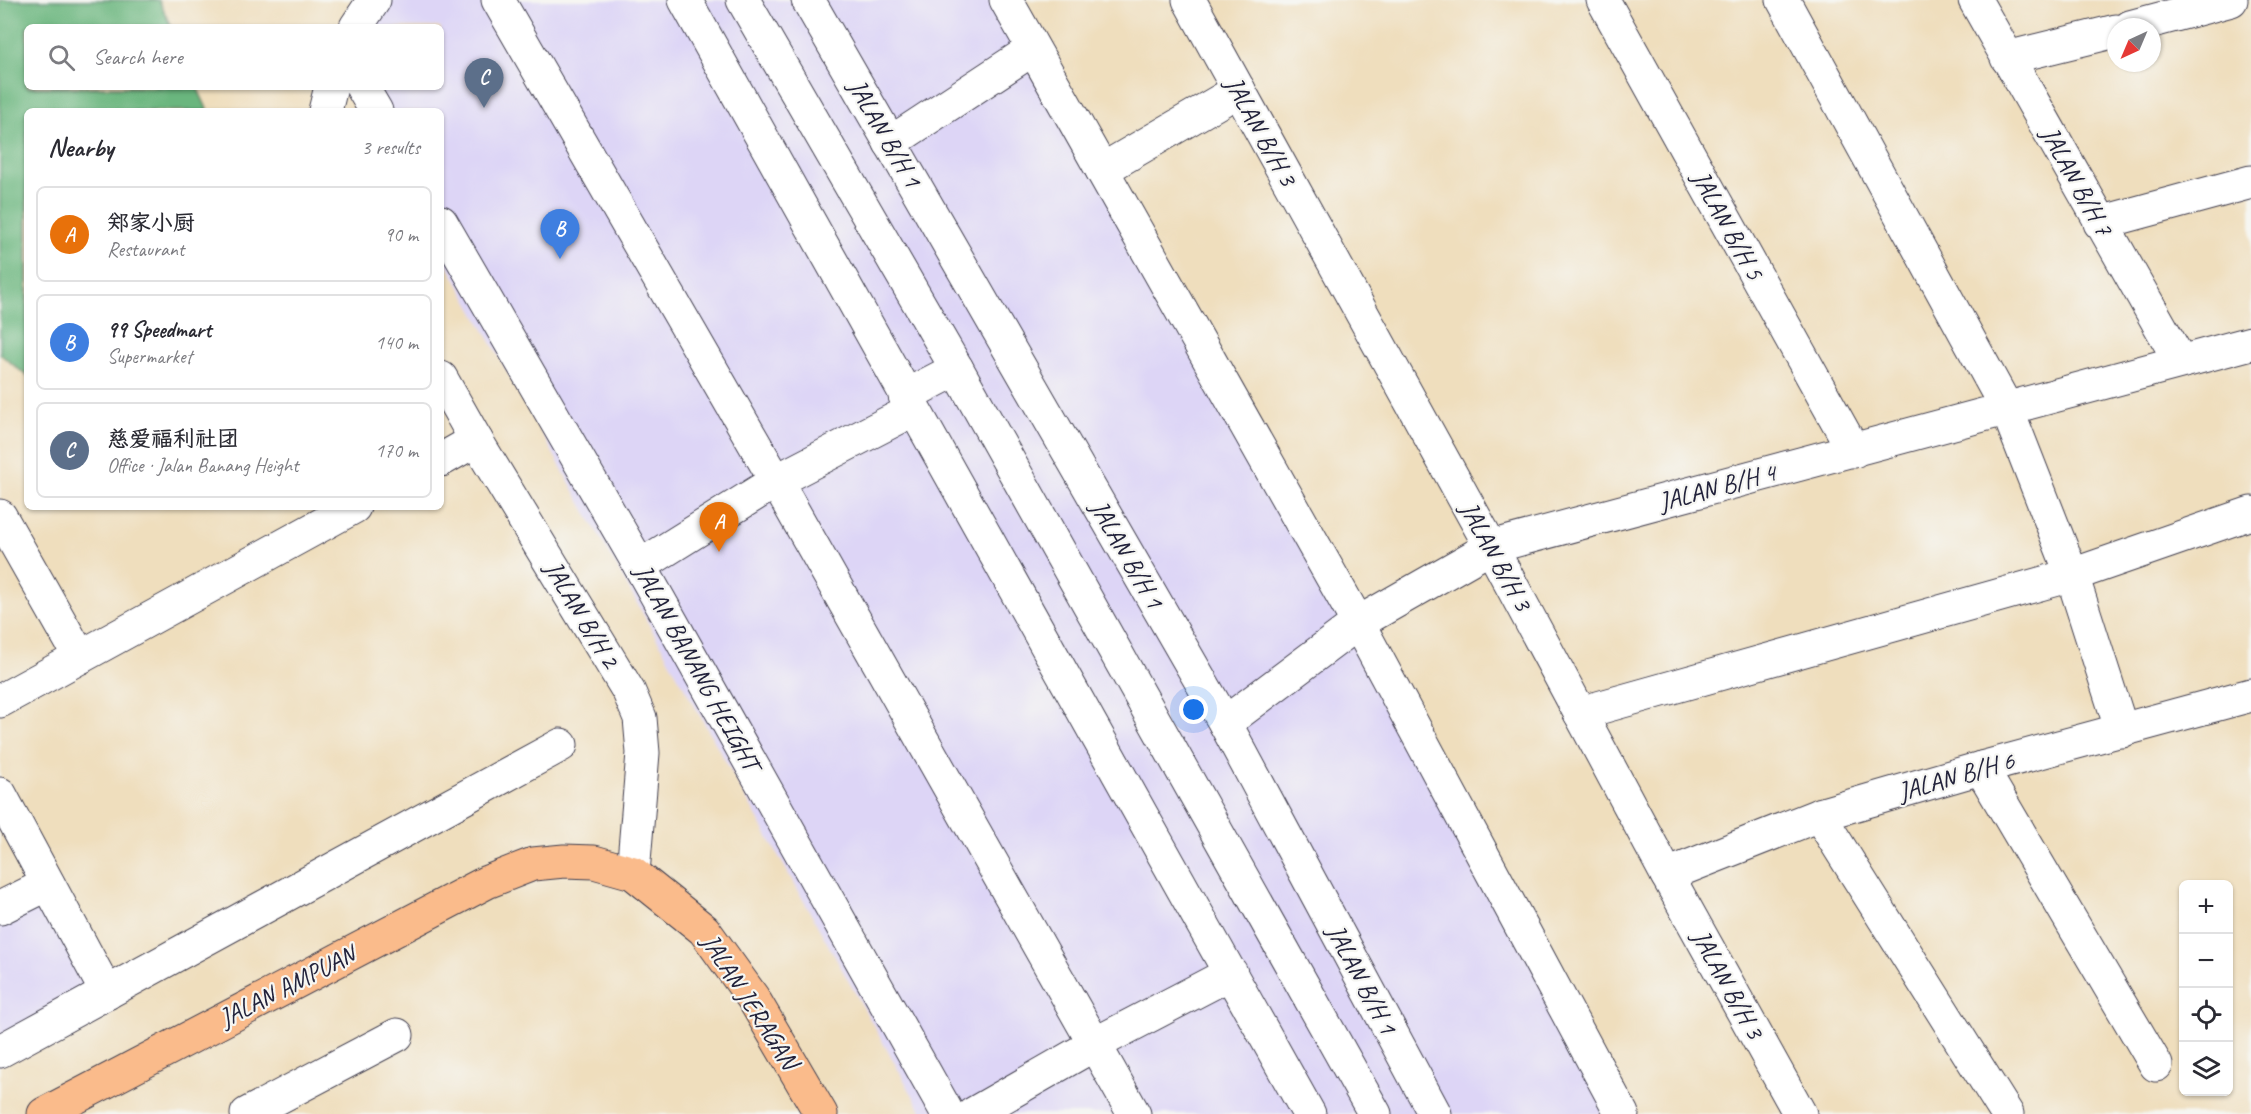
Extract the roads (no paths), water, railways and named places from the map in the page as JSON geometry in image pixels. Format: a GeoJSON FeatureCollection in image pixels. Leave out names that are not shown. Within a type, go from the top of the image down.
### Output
{"type":"FeatureCollection","features":[{"type":"Feature","properties":{"kind":"main road","name":"JALAN JERAGAN"},"geometry":{"type":"LineString","coordinates":[[533,864],[564,861],[594,862],[633,873],[704,930],[753,998],[821,1114]]}},
{"type":"Feature","properties":{"kind":"main road","name":"JALAN AMPUAN"},"geometry":{"type":"LineString","coordinates":[[44,1114],[487,882],[533,864]]}},
{"type":"Feature","properties":{"kind":"street"},"geometry":{"type":"LineString","coordinates":[[358,24],[374,0]]}},
{"type":"Feature","properties":{"kind":"street"},"geometry":{"type":"LineString","coordinates":[[498,0],[776,481],[1134,1114]]}},
{"type":"Feature","properties":{"kind":"street"},"geometry":{"type":"LineString","coordinates":[[685,0],[1309,1114]]}},
{"type":"Feature","properties":{"kind":"street"},"geometry":{"type":"LineString","coordinates":[[743,0],[957,369],[1375,1114]]}},
{"type":"Feature","properties":{"kind":"street","name":"JALAN B/H 1"},"geometry":{"type":"LineString","coordinates":[[808,0],[1225,723],[1435,1114]]}},
{"type":"Feature","properties":{"kind":"street"},"geometry":{"type":"LineString","coordinates":[[1006,0],[1359,623],[1622,1114]]}},
{"type":"Feature","properties":{"kind":"street","name":"JALAN B/H 3"},"geometry":{"type":"LineString","coordinates":[[1189,0],[1800,1114]]}},
{"type":"Feature","properties":{"kind":"street","name":"JALAN B/H 5"},"geometry":{"type":"LineString","coordinates":[[1602,0],[1854,451]]}},
{"type":"Feature","properties":{"kind":"street"},"geometry":{"type":"LineString","coordinates":[[1783,0],[2007,409],[2072,575],[2122,731]]}},
{"type":"Feature","properties":{"kind":"street","name":"JALAN B/H 7"},"geometry":{"type":"LineString","coordinates":[[1975,0],[2180,361]]}},
{"type":"Feature","properties":{"kind":"street"},"geometry":{"type":"LineString","coordinates":[[2154,18],[2186,6],[2231,0]]}},
{"type":"Feature","properties":{"kind":"street"},"geometry":{"type":"LineString","coordinates":[[2007,58],[2107,33]]}},
{"type":"Feature","properties":{"kind":"street"},"geometry":{"type":"LineString","coordinates":[[890,143],[1033,49]]}},
{"type":"Feature","properties":{"kind":"street"},"geometry":{"type":"LineString","coordinates":[[326,108],[330,90]]}},
{"type":"Feature","properties":{"kind":"street"},"geometry":{"type":"LineString","coordinates":[[364,90],[374,108]]}},
{"type":"Feature","properties":{"kind":"street"},"geometry":{"type":"LineString","coordinates":[[1102,170],[1239,90]]}},
{"type":"Feature","properties":{"kind":"street"},"geometry":{"type":"LineString","coordinates":[[2100,223],[2251,182]]}},
{"type":"Feature","properties":{"kind":"street","name":"JALAN BANANG HEIGHT"},"geometry":{"type":"LineString","coordinates":[[444,227],[640,566],[948,1114]]}},
{"type":"Feature","properties":{"kind":"street","name":"JALAN B/H 4"},"geometry":{"type":"LineString","coordinates":[[1225,723],[1359,623],[1491,547],[2251,343]]}},
{"type":"Feature","properties":{"kind":"street"},"geometry":{"type":"LineString","coordinates":[[640,566],[776,481],[909,403],[957,369]]}},
{"type":"Feature","properties":{"kind":"street","name":"JALAN B/H 2"},"geometry":{"type":"LineString","coordinates":[[444,383],[629,692],[640,718],[643,753],[633,873]]}},
{"type":"Feature","properties":{"kind":"street"},"geometry":{"type":"LineString","coordinates":[[444,458],[476,440]]}},
{"type":"Feature","properties":{"kind":"street"},"geometry":{"type":"LineString","coordinates":[[0,701],[349,510]]}},
{"type":"Feature","properties":{"kind":"street"},"geometry":{"type":"LineString","coordinates":[[1580,713],[2072,575],[2251,513]]}},
{"type":"Feature","properties":{"kind":"street"},"geometry":{"type":"LineString","coordinates":[[0,516],[80,657]]}},
{"type":"Feature","properties":{"kind":"street","name":"JALAN B/H 6"},"geometry":{"type":"LineString","coordinates":[[1667,875],[1819,815],[1981,768],[2251,695]]}},
{"type":"Feature","properties":{"kind":"street"},"geometry":{"type":"LineString","coordinates":[[0,1051],[561,745]]}},
{"type":"Feature","properties":{"kind":"street"},"geometry":{"type":"LineString","coordinates":[[1981,768],[2156,1065]]}},
{"type":"Feature","properties":{"kind":"street"},"geometry":{"type":"LineString","coordinates":[[0,794],[107,993]]}},
{"type":"Feature","properties":{"kind":"street"},"geometry":{"type":"LineString","coordinates":[[1819,815],[2007,1114]]}},
{"type":"Feature","properties":{"kind":"street"},"geometry":{"type":"LineString","coordinates":[[0,908],[48,884]]}},
{"type":"Feature","properties":{"kind":"street"},"geometry":{"type":"LineString","coordinates":[[973,1114],[1095,1044],[1231,973]]}},
{"type":"Feature","properties":{"kind":"street"},"geometry":{"type":"LineString","coordinates":[[247,1114],[397,1035]]}},
{"type":"Feature","properties":{"kind":"place","name":"慈爱福利社团"},"geometry":{"type":"Point","coordinates":[484,108]}},
{"type":"Feature","properties":{"kind":"place","name":"99 Speedmart"},"geometry":{"type":"Point","coordinates":[560,259]}},
{"type":"Feature","properties":{"kind":"place","name":"郑家小厨"},"geometry":{"type":"Point","coordinates":[719,552]}}]}
